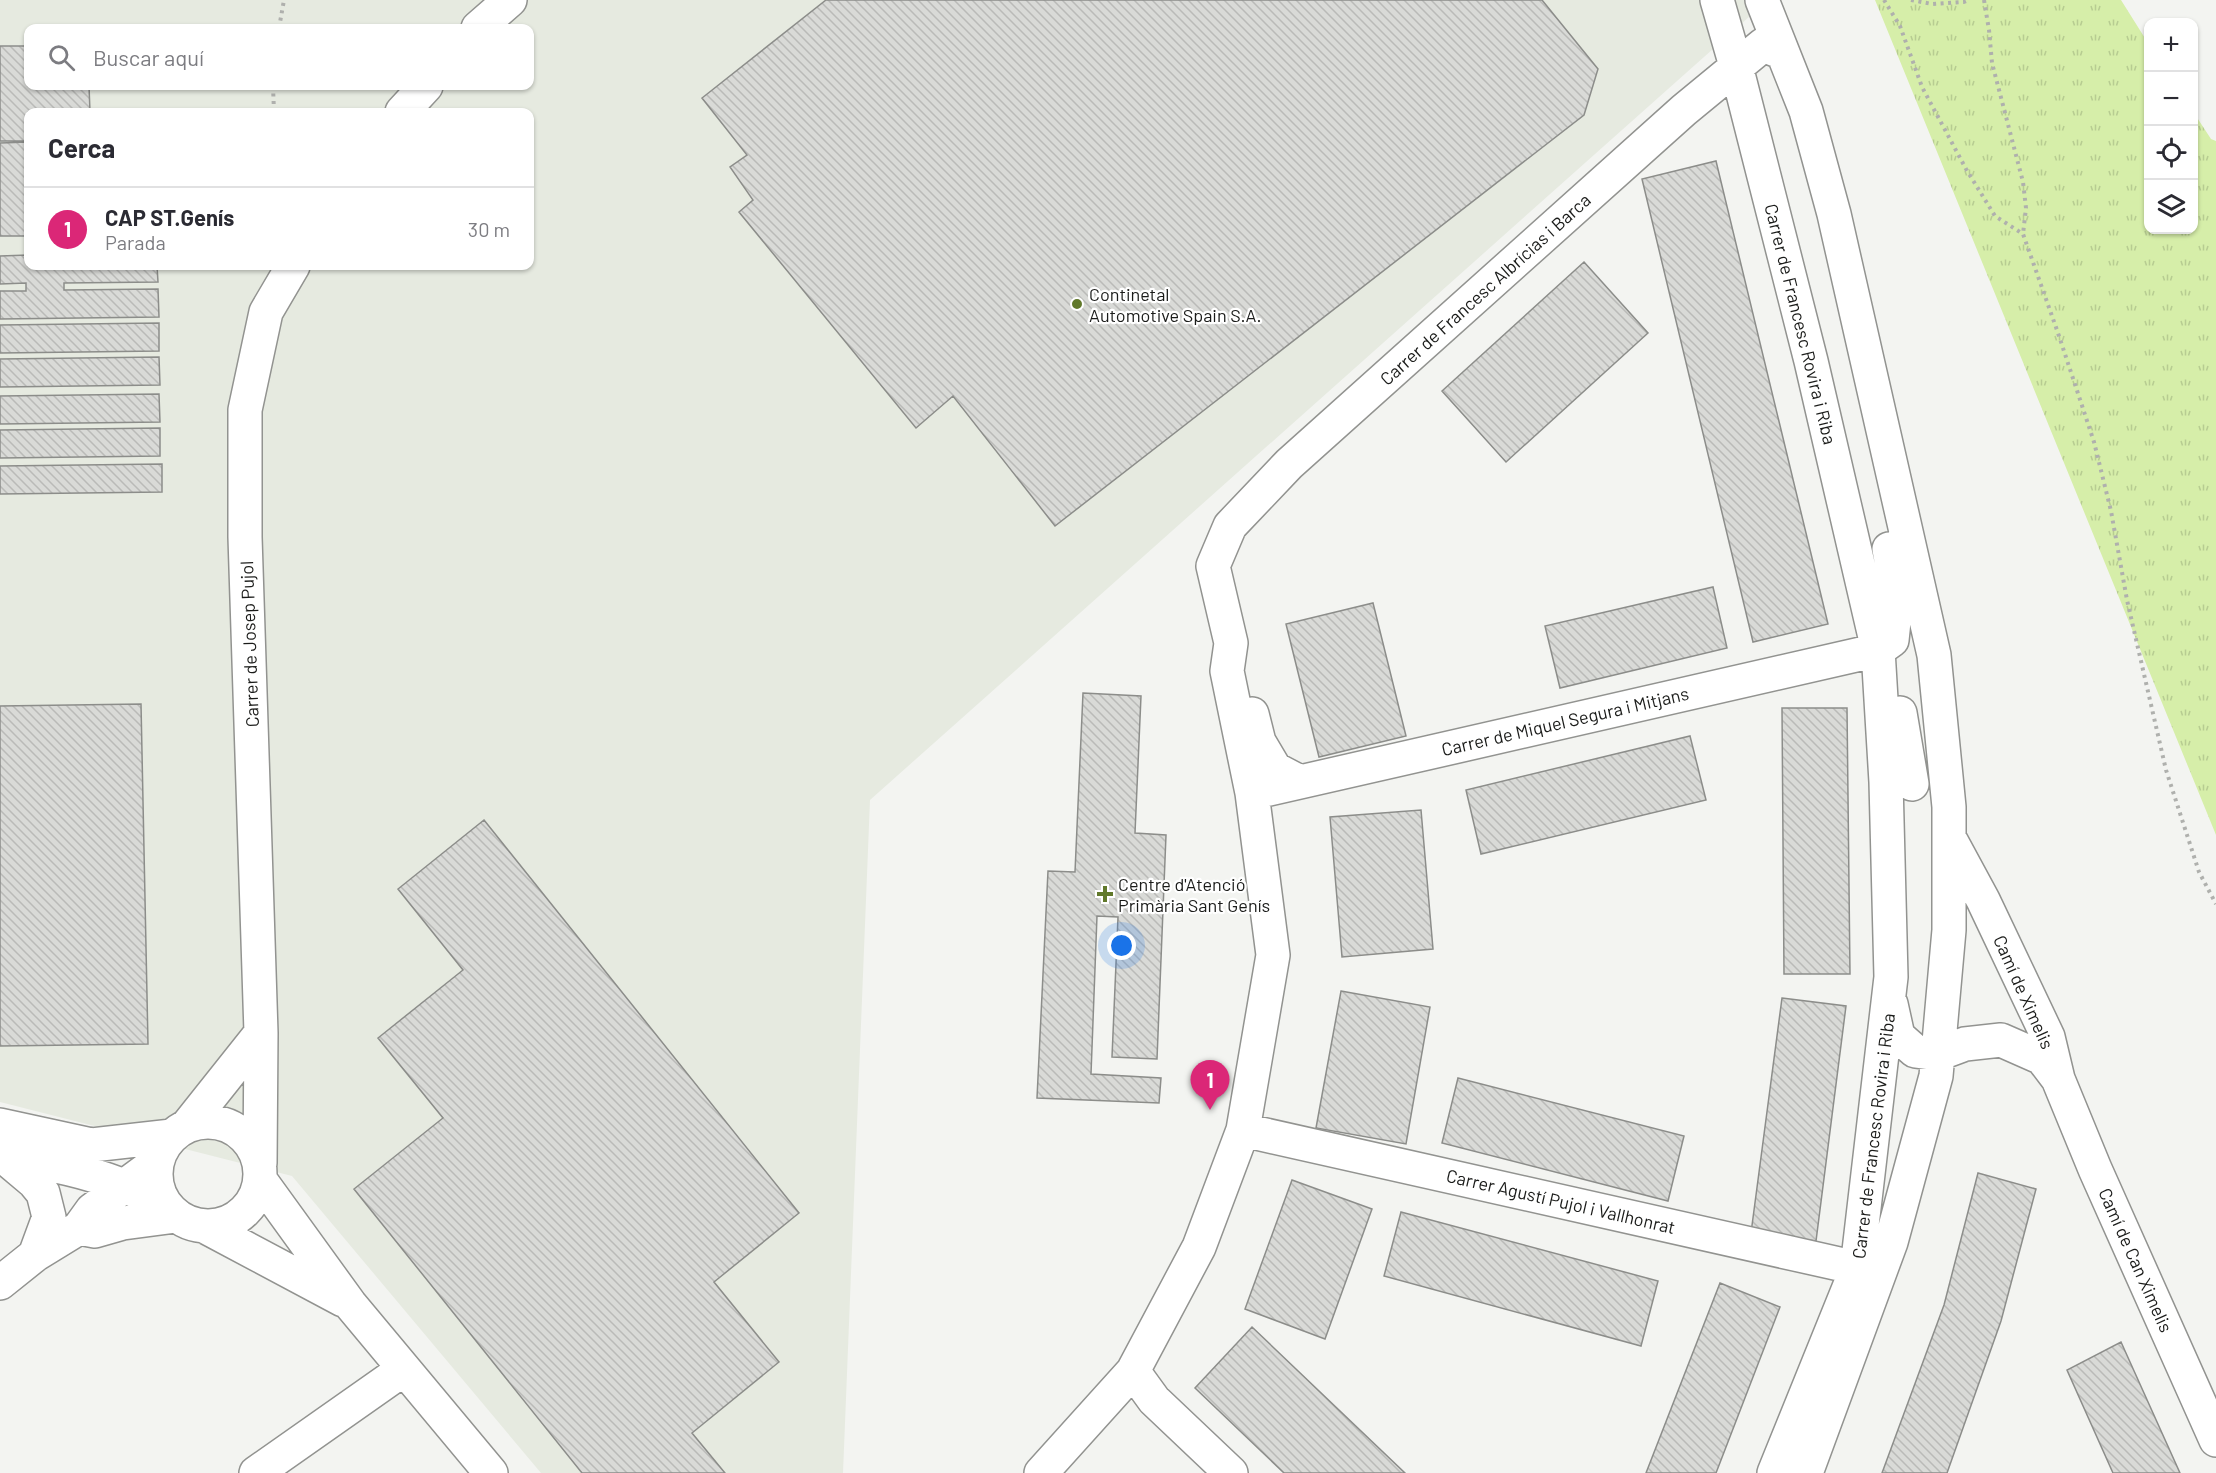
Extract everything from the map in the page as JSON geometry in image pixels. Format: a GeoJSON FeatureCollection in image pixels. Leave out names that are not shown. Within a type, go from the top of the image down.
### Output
{"type":"FeatureCollection","features":[{"type":"Feature","properties":{"kind":"street"},"geometry":{"type":"LineString","coordinates":[[483,24],[510,0]]}},
{"type":"Feature","properties":{"kind":"street","name":"Carrer de Francesc Rovira i Riba"},"geometry":{"type":"LineString","coordinates":[[1717,0],[1811,361],[1878,650],[1899,783],[1891,977],[1868,1272],[1806,1473]]}},
{"type":"Feature","properties":{"kind":"street","name":"Carrer de Francesc Rovira i Riba"},"geometry":{"type":"LineString","coordinates":[[1762,0],[1806,111],[1834,214],[1882,423],[1934,655],[1949,822],[1948,930],[1936,1076],[1891,1242],[1868,1272],[1774,1473]]}},
{"type":"Feature","properties":{"kind":"street","name":"Carrer de Francesc Albrícias i Barca"},"geometry":{"type":"LineString","coordinates":[[1231,643],[1213,566],[1230,526],[1289,464],[1684,110],[1763,45],[1783,53]]}},
{"type":"Feature","properties":{"kind":"street"},"geometry":{"type":"LineString","coordinates":[[406,108],[422,90]]}},
{"type":"Feature","properties":{"kind":"street","name":"Carrer de Josep Pujol"},"geometry":{"type":"LineString","coordinates":[[260,1172],[261,1033],[245,537],[245,410],[266,312],[291,270]]}},
{"type":"Feature","properties":{"kind":"street","name":"Carrer de Francesc Rovira i Riba"},"geometry":{"type":"LineString","coordinates":[[1878,650],[1893,640],[1897,593],[1874,456],[1882,423]]}},
{"type":"Feature","properties":{"kind":"street"},"geometry":{"type":"LineString","coordinates":[[1231,643],[1259,742],[1275,769],[1298,781]]}},
{"type":"Feature","properties":{"kind":"street"},"geometry":{"type":"LineString","coordinates":[[1058,1467],[1133,1371],[1199,1247],[1244,1130],[1273,955],[1252,793],[1227,671],[1231,643]]}},
{"type":"Feature","properties":{"kind":"street","name":"Carrer de Miquel Segura i Mitjans"},"geometry":{"type":"LineString","coordinates":[[1252,793],[1878,650]]}},
{"type":"Feature","properties":{"kind":"street"},"geometry":{"type":"LineString","coordinates":[[1899,783],[1932,794],[1949,822]]}},
{"type":"Feature","properties":{"kind":"street","name":"Camí de Ximelis"},"geometry":{"type":"LineString","coordinates":[[1949,822],[2048,1037],[2058,1079]]}},
{"type":"Feature","properties":{"kind":"street"},"geometry":{"type":"LineString","coordinates":[[1889,996],[1898,1036],[1915,1051],[1938,1054]]}},
{"type":"Feature","properties":{"kind":"street"},"geometry":{"type":"LineString","coordinates":[[0,1283],[34,1255],[79,1228],[92,1210],[124,1186],[172,1141],[261,1033]]}},
{"type":"Feature","properties":{"kind":"street","name":"Camí de Ximelis"},"geometry":{"type":"LineString","coordinates":[[1938,1054],[1965,1044],[2001,1040],[2042,1058],[2058,1079]]}},
{"type":"Feature","properties":{"kind":"street","name":"Camí de Can Ximelis"},"geometry":{"type":"LineString","coordinates":[[2058,1079],[2216,1440]]}},
{"type":"Feature","properties":{"kind":"street"},"geometry":{"type":"LineString","coordinates":[[0,1125],[92,1145],[172,1141],[213,1122],[240,1132],[253,1146],[260,1172],[350,1304],[491,1473]]}},
{"type":"Feature","properties":{"kind":"street","name":"Carrer Agustí Pujol i Vallhonrat"},"geometry":{"type":"LineString","coordinates":[[1244,1130],[1868,1272]]}},
{"type":"Feature","properties":{"kind":"street"},"geometry":{"type":"LineString","coordinates":[[172,1141],[156,1181],[182,1215]]}},
{"type":"Feature","properties":{"kind":"street"},"geometry":{"type":"LineString","coordinates":[[4,1159],[41,1163],[124,1186],[350,1304]]}},
{"type":"Feature","properties":{"kind":"street"},"geometry":{"type":"LineString","coordinates":[[4,1159],[34,1182],[43,1193],[49,1217],[34,1255]]}},
{"type":"Feature","properties":{"kind":"street"},"geometry":{"type":"LineString","coordinates":[[79,1228],[95,1231],[123,1223],[182,1215],[224,1225],[239,1218],[252,1205],[260,1172]]}},
{"type":"Feature","properties":{"kind":"street"},"geometry":{"type":"LineString","coordinates":[[256,1473],[404,1370]]}},
{"type":"Feature","properties":{"kind":"street"},"geometry":{"type":"LineString","coordinates":[[1133,1371],[1154,1400],[1231,1473]]}},
{"type":"Feature","properties":{"kind":"path"},"geometry":{"type":"LineString","coordinates":[[280,24],[284,0]]}},
{"type":"Feature","properties":{"kind":"path"},"geometry":{"type":"LineString","coordinates":[[1884,0],[1900,26],[1922,87],[1966,169],[1995,216],[2023,234]]}},
{"type":"Feature","properties":{"kind":"path"},"geometry":{"type":"LineString","coordinates":[[1911,0],[1932,4],[1969,0]]}},
{"type":"Feature","properties":{"kind":"path"},"geometry":{"type":"LineString","coordinates":[[1984,0],[1992,63],[2023,182],[2026,208],[2023,234],[2094,442],[2111,511],[2127,600],[2166,770],[2199,872],[2216,904]]}},
{"type":"Feature","properties":{"kind":"path"},"geometry":{"type":"LineString","coordinates":[[273,90],[274,108]]}},
{"type":"Feature","properties":{"kind":"shaded area"},"geometry":{"type":"Polygon","coordinates":[[[0,0],[1768,0],[870,800],[843,1473],[541,1473],[292,1176],[0,1102],[0,0]]]}},
{"type":"Feature","properties":{"kind":"green space"},"geometry":{"type":"Polygon","coordinates":[[[1875,0],[2121,0],[2144,37],[2144,234],[2198,234],[2198,119],[2211,139],[2216,141],[2216,835],[1875,0]]]}},
{"type":"Feature","properties":{"kind":"building","name":"Continetal Automotive Spain S.A."},"geometry":{"type":"Polygon","coordinates":[[[826,0],[1542,0],[1598,69],[1584,115],[1055,526],[953,396],[916,428],[739,212],[753,200],[730,167],[747,155],[702,98],[826,0]]]}},
{"type":"Feature","properties":{"kind":"building"},"geometry":{"type":"Polygon","coordinates":[[[0,46],[24,46],[24,90],[89,90],[90,108],[24,108],[24,141],[0,141],[0,46]]]}},
{"type":"Feature","properties":{"kind":"building"},"geometry":{"type":"Polygon","coordinates":[[[24,142],[24,236],[0,236],[0,143],[24,142]]]}},
{"type":"Feature","properties":{"kind":"building"},"geometry":{"type":"Polygon","coordinates":[[[1716,161],[1828,624],[1753,642],[1642,179],[1716,161]]]}},
{"type":"Feature","properties":{"kind":"building"},"geometry":{"type":"Polygon","coordinates":[[[24,255],[24,270],[157,270],[158,282],[64,283],[64,290],[158,289],[159,317],[0,319],[0,291],[26,291],[26,283],[0,284],[0,256],[24,255]]]}},
{"type":"Feature","properties":{"kind":"building"},"geometry":{"type":"Polygon","coordinates":[[[1584,262],[1648,333],[1506,462],[1442,391],[1584,262]]]}},
{"type":"Feature","properties":{"kind":"building"},"geometry":{"type":"Polygon","coordinates":[[[159,323],[159,351],[0,353],[0,325],[159,323]]]}},
{"type":"Feature","properties":{"kind":"building"},"geometry":{"type":"Polygon","coordinates":[[[159,357],[160,385],[0,387],[0,359],[159,357]]]}},
{"type":"Feature","properties":{"kind":"building"},"geometry":{"type":"Polygon","coordinates":[[[159,394],[160,422],[0,424],[0,396],[159,394]]]}},
{"type":"Feature","properties":{"kind":"building"},"geometry":{"type":"Polygon","coordinates":[[[160,428],[160,456],[0,458],[0,430],[160,428]]]}},
{"type":"Feature","properties":{"kind":"building"},"geometry":{"type":"Polygon","coordinates":[[[162,464],[162,492],[0,494],[0,466],[162,464]]]}},
{"type":"Feature","properties":{"kind":"building"},"geometry":{"type":"Polygon","coordinates":[[[1713,587],[1727,648],[1560,688],[1545,626],[1713,587]]]}},
{"type":"Feature","properties":{"kind":"building"},"geometry":{"type":"Polygon","coordinates":[[[1373,603],[1406,736],[1319,757],[1286,624],[1373,603]]]}},
{"type":"Feature","properties":{"kind":"building","name":"Centre d'Atenció Primària Sant Genís"},"geometry":{"type":"Polygon","coordinates":[[[1083,693],[1141,696],[1135,833],[1166,835],[1157,1059],[1112,1057],[1118,917],[1097,916],[1091,1074],[1161,1078],[1159,1103],[1037,1098],[1048,871],[1075,872],[1083,693]]]}},
{"type":"Feature","properties":{"kind":"building"},"geometry":{"type":"Polygon","coordinates":[[[141,704],[148,1044],[0,1046],[0,706],[141,704]]]}},
{"type":"Feature","properties":{"kind":"building"},"geometry":{"type":"Polygon","coordinates":[[[1782,708],[1847,708],[1850,974],[1784,974],[1782,708]]]}},
{"type":"Feature","properties":{"kind":"building"},"geometry":{"type":"Polygon","coordinates":[[[1690,736],[1706,800],[1481,854],[1466,790],[1690,736]]]}},
{"type":"Feature","properties":{"kind":"building"},"geometry":{"type":"Polygon","coordinates":[[[1421,810],[1433,949],[1342,957],[1330,817],[1421,810]]]}},
{"type":"Feature","properties":{"kind":"building"},"geometry":{"type":"Polygon","coordinates":[[[484,820],[799,1213],[714,1282],[779,1362],[692,1433],[725,1473],[582,1473],[354,1189],[443,1118],[378,1038],[463,970],[398,889],[484,820]]]}},
{"type":"Feature","properties":{"kind":"building"},"geometry":{"type":"Polygon","coordinates":[[[1341,991],[1430,1007],[1406,1144],[1316,1128],[1341,991]]]}},
{"type":"Feature","properties":{"kind":"building"},"geometry":{"type":"Polygon","coordinates":[[[1782,998],[1846,1006],[1816,1241],[1751,1233],[1782,998]]]}},
{"type":"Feature","properties":{"kind":"building"},"geometry":{"type":"Polygon","coordinates":[[[1458,1078],[1684,1136],[1668,1201],[1442,1143],[1458,1078]]]}},
{"type":"Feature","properties":{"kind":"building"},"geometry":{"type":"Polygon","coordinates":[[[1978,1173],[2036,1189],[2001,1321],[1947,1473],[1882,1473],[1944,1305],[1978,1173]]]}},
{"type":"Feature","properties":{"kind":"building"},"geometry":{"type":"Polygon","coordinates":[[[1292,1180],[1372,1209],[1325,1339],[1245,1309],[1292,1180]]]}},
{"type":"Feature","properties":{"kind":"building"},"geometry":{"type":"Polygon","coordinates":[[[1401,1212],[1658,1281],[1641,1346],[1384,1276],[1401,1212]]]}},
{"type":"Feature","properties":{"kind":"building"},"geometry":{"type":"Polygon","coordinates":[[[1720,1283],[1780,1307],[1716,1473],[1646,1473],[1720,1283]]]}},
{"type":"Feature","properties":{"kind":"building"},"geometry":{"type":"Polygon","coordinates":[[[1252,1327],[1405,1473],[1284,1473],[1195,1388],[1252,1327]]]}},
{"type":"Feature","properties":{"kind":"building"},"geometry":{"type":"Polygon","coordinates":[[[2121,1342],[2180,1473],[2113,1473],[2067,1370],[2121,1342]]]}},
{"type":"Feature","properties":{"kind":"place","name":"Continetal Automotive Spain S.A."},"geometry":{"type":"Point","coordinates":[1077,304]}},
{"type":"Feature","properties":{"kind":"place","name":"Centre d'Atenció Primària Sant Genís"},"geometry":{"type":"Point","coordinates":[1105,894]}},
{"type":"Feature","properties":{"kind":"place","name":"CAP ST.Genís"},"geometry":{"type":"Point","coordinates":[1210,1110]}}]}
